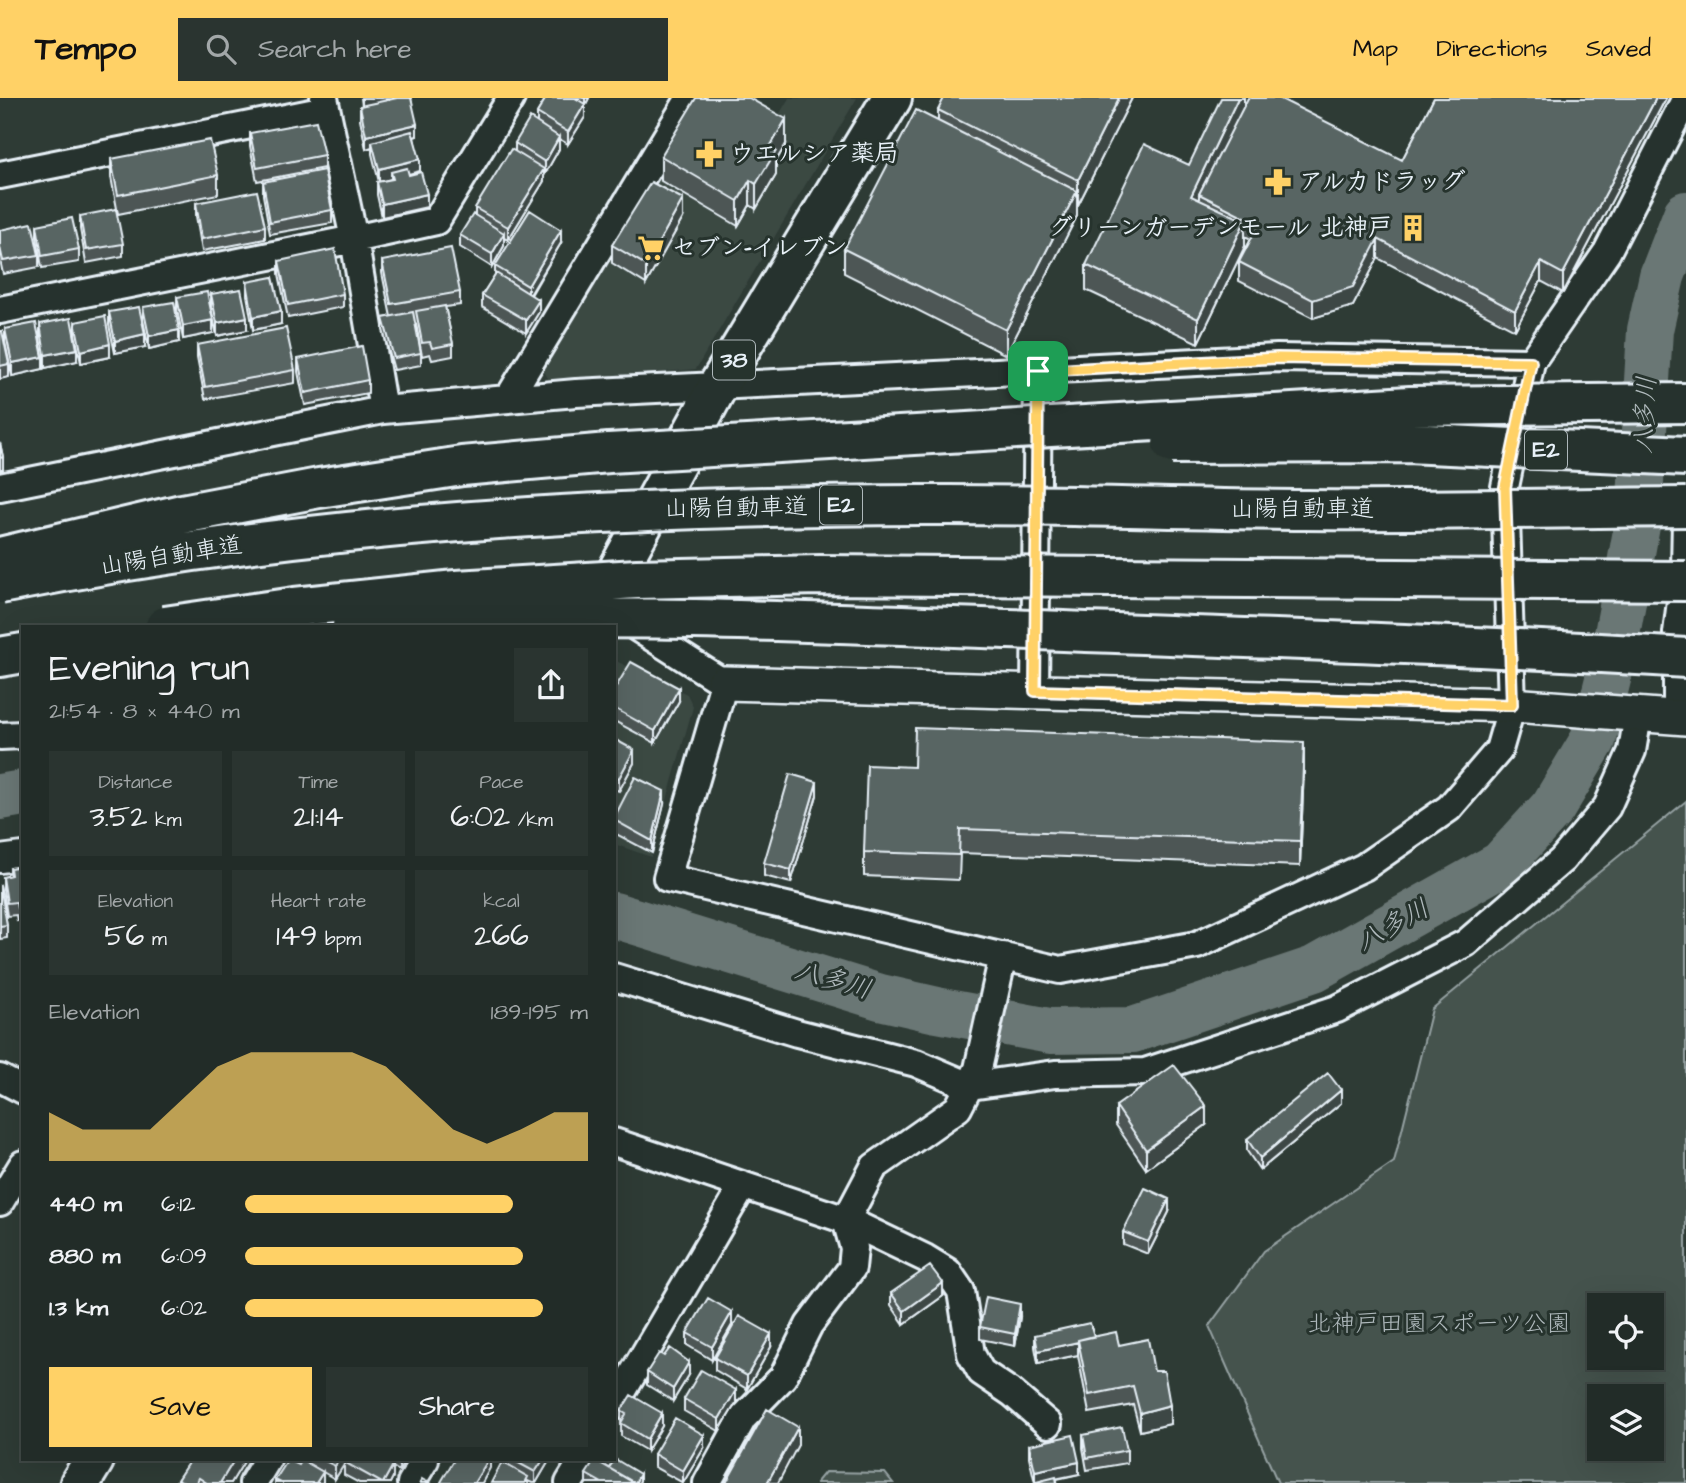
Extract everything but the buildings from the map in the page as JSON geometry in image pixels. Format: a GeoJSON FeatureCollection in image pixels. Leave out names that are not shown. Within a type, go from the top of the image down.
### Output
{"type":"FeatureCollection","features":[{"type":"Feature","properties":{"kind":"main road","name":"38"},"geometry":{"type":"LineString","coordinates":[[592,615],[719,384],[892,98]]}},
{"type":"Feature","properties":{"kind":"main road"},"geometry":{"type":"LineString","coordinates":[[771,445],[1410,406],[1686,403]]}},
{"type":"Feature","properties":{"kind":"main road","name":"E2"},"geometry":{"type":"LineString","coordinates":[[0,557],[196,511],[319,488],[462,466],[609,453],[771,445],[1407,443],[1686,456]]}},
{"type":"Feature","properties":{"kind":"main road","name":"山陽自動車道"},"geometry":{"type":"LineString","coordinates":[[0,584],[175,554],[317,534],[607,511],[926,505],[1307,510],[1686,506]]}},
{"type":"Feature","properties":{"kind":"main road"},"geometry":{"type":"LineString","coordinates":[[172,625],[295,607],[456,590],[637,579],[833,575],[1686,581]]}},
{"type":"Feature","properties":{"kind":"main road"},"geometry":{"type":"LineString","coordinates":[[364,625],[431,621],[707,619],[1528,648],[1686,659]]}},
{"type":"Feature","properties":{"kind":"main road"},"geometry":{"type":"LineString","coordinates":[[0,657],[21,653]]}},
{"type":"Feature","properties":{"kind":"main road"},"geometry":{"type":"LineString","coordinates":[[0,673],[21,669]]}},
{"type":"Feature","properties":{"kind":"main road"},"geometry":{"type":"LineString","coordinates":[[80,1483],[93,1461]]}},
{"type":"Feature","properties":{"kind":"street"},"geometry":{"type":"LineString","coordinates":[[0,310],[436,221],[511,98]]}},
{"type":"Feature","properties":{"kind":"street"},"geometry":{"type":"LineString","coordinates":[[509,399],[690,98]]}},
{"type":"Feature","properties":{"kind":"street"},"geometry":{"type":"LineString","coordinates":[[724,683],[667,878],[1001,965],[1060,970],[1198,945],[1364,867],[1449,808],[1499,750],[1512,705],[1505,487],[1531,362],[1607,253],[1686,99]]}},
{"type":"Feature","properties":{"kind":"street"},"geometry":{"type":"LineString","coordinates":[[0,175],[325,104],[354,239],[383,410]]}},
{"type":"Feature","properties":{"kind":"street"},"geometry":{"type":"LineString","coordinates":[[0,487],[383,410],[509,399],[719,384],[1277,358],[1531,362]]}},
{"type":"Feature","properties":{"kind":"street"},"geometry":{"type":"LineString","coordinates":[[1035,691],[1038,371]]}},
{"type":"Feature","properties":{"kind":"street"},"geometry":{"type":"LineString","coordinates":[[616,627],[724,683],[1512,705],[1682,718],[1677,634],[1685,569],[1686,520]]}},
{"type":"Feature","properties":{"kind":"street"},"geometry":{"type":"LineString","coordinates":[[592,615],[611,625]]}},
{"type":"Feature","properties":{"kind":"street"},"geometry":{"type":"LineString","coordinates":[[616,978],[797,1034],[974,1077],[1145,1072],[1337,1009],[1466,943],[1562,860],[1607,807],[1632,751],[1638,715]]}},
{"type":"Feature","properties":{"kind":"street"},"geometry":{"type":"LineString","coordinates":[[0,736],[21,734]]}},
{"type":"Feature","properties":{"kind":"street"},"geometry":{"type":"LineString","coordinates":[[0,859],[21,856]]}},
{"type":"Feature","properties":{"kind":"street"},"geometry":{"type":"LineString","coordinates":[[707,1483],[743,1418],[783,1377],[809,1325],[852,1268],[854,1248],[846,1220],[874,1167],[958,1108],[974,1077],[1001,965]]}},
{"type":"Feature","properties":{"kind":"street"},"geometry":{"type":"LineString","coordinates":[[0,1078],[21,1089]]}},
{"type":"Feature","properties":{"kind":"street"},"geometry":{"type":"LineString","coordinates":[[616,1143],[846,1220],[948,1272],[961,1291],[971,1354],[981,1372],[1012,1393],[1048,1424]]}},
{"type":"Feature","properties":{"kind":"street"},"geometry":{"type":"LineString","coordinates":[[0,1202],[21,1167]]}},
{"type":"Feature","properties":{"kind":"street"},"geometry":{"type":"LineString","coordinates":[[616,1403],[743,1186]]}},
{"type":"Feature","properties":{"kind":"street"},"geometry":{"type":"LineString","coordinates":[[253,1483],[266,1461]]}},
{"type":"Feature","properties":{"kind":"street"},"geometry":{"type":"LineString","coordinates":[[411,1483],[424,1461]]}},
{"type":"Feature","properties":{"kind":"street"},"geometry":{"type":"LineString","coordinates":[[569,1483],[582,1461]]}},
{"type":"Feature","properties":{"kind":"shaded area"},"geometry":{"type":"Polygon","coordinates":[[[703,98],[770,130],[789,98],[857,98],[696,369],[551,383],[542,368],[703,98]]]}},
{"type":"Feature","properties":{"kind":"shaded area"},"geometry":{"type":"Polygon","coordinates":[[[616,661],[687,694],[693,707],[651,857],[616,845],[616,661]]]}},
{"type":"Feature","properties":{"kind":"green space","name":"北神戸田園スポーツ公園"},"geometry":{"type":"Polygon","coordinates":[[[1686,801],[1686,1483],[1278,1483],[1209,1326],[1264,1251],[1394,1162],[1432,1009],[1686,801]]]}},
{"type":"Feature","properties":{"kind":"green space"},"geometry":{"type":"Polygon","coordinates":[[[825,1472],[885,1473],[893,1483],[816,1483],[825,1472]]]}},
{"type":"Feature","properties":{"kind":"waterway","name":"八多川"},"geometry":{"type":"LineString","coordinates":[[616,916],[880,997],[937,1010],[1050,1031],[1133,1030],[1314,969],[1501,864],[1553,807],[1593,740],[1611,667],[1639,515],[1650,330],[1662,276],[1686,214]]}},
{"type":"Feature","properties":{"kind":"waterway","name":"八多川"},"geometry":{"type":"LineString","coordinates":[[0,797],[21,793]]}},
{"type":"Feature","properties":{"kind":"place","name":"ウエルシア薬局"},"geometry":{"type":"Point","coordinates":[709,154]}},
{"type":"Feature","properties":{"kind":"place","name":"アルカドラッグ"},"geometry":{"type":"Point","coordinates":[1278,182]}},
{"type":"Feature","properties":{"kind":"place","name":"グリーンガーデンモール 北神戸"},"geometry":{"type":"Point","coordinates":[1413,228]}},
{"type":"Feature","properties":{"kind":"place","name":"セブン-イレブン"},"geometry":{"type":"Point","coordinates":[651,248]}},
{"type":"Feature","properties":{"kind":"route"},"geometry":{"type":"LineString","coordinates":[[1277,358],[1531,362],[1505,487],[1512,705],[1035,691],[1038,371],[1277,358]]}}]}
